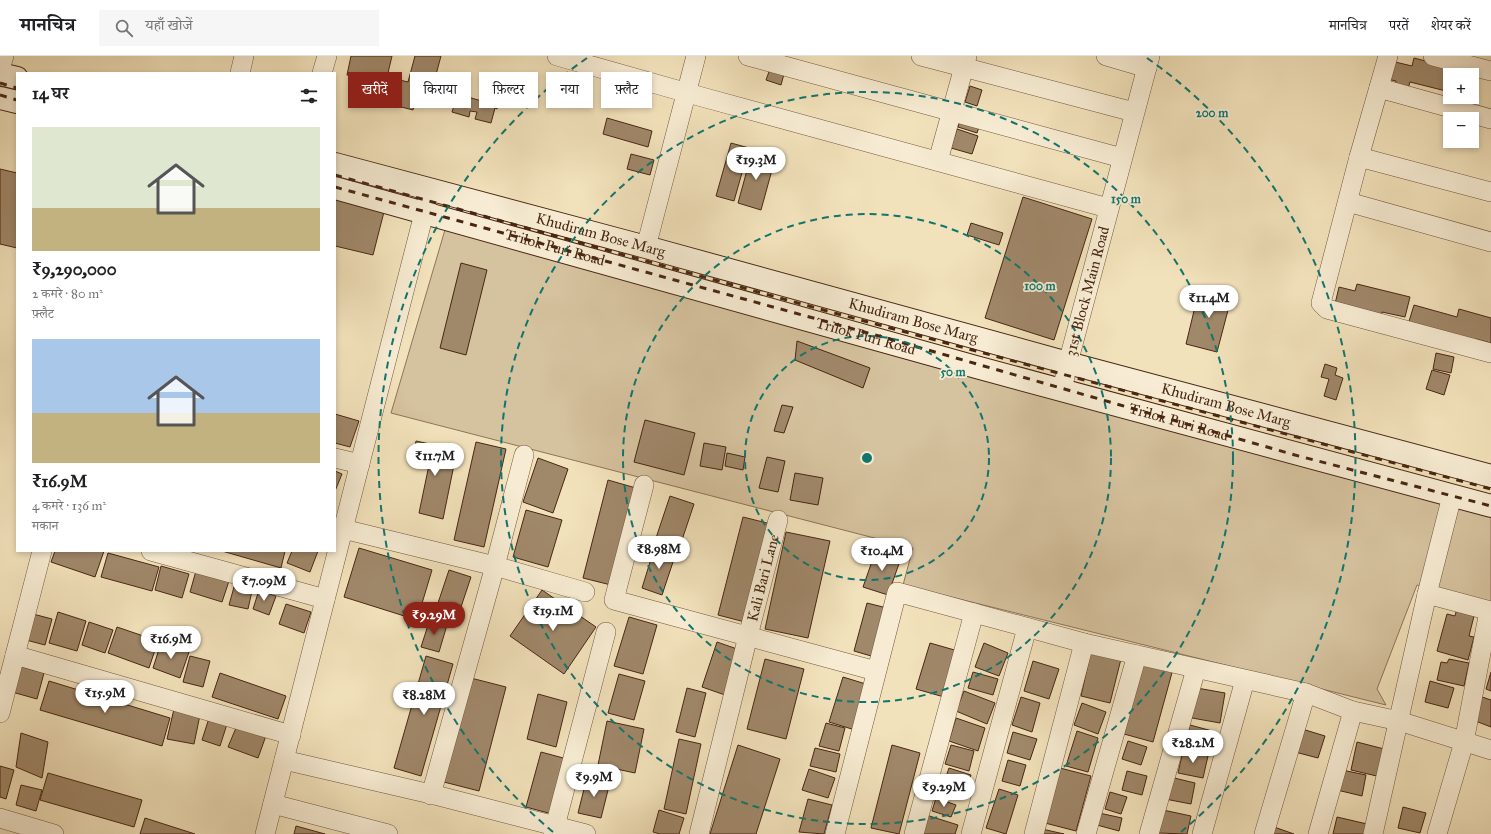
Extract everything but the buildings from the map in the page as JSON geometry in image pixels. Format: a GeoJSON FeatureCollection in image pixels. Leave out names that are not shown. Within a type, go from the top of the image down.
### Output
{"type":"FeatureCollection","features":[{"type":"Feature","properties":{"kind":"street"},"geometry":{"type":"LineString","coordinates":[[0,69],[4,56]]}},
{"type":"Feature","properties":{"kind":"street"},"geometry":{"type":"LineString","coordinates":[[240,72],[244,56]]}},
{"type":"Feature","properties":{"kind":"street"},"geometry":{"type":"LineString","coordinates":[[322,72],[327,56]]}},
{"type":"Feature","properties":{"kind":"street"},"geometry":{"type":"LineString","coordinates":[[557,56],[1108,208]]}},
{"type":"Feature","properties":{"kind":"street"},"geometry":{"type":"LineString","coordinates":[[646,247],[696,56]]}},
{"type":"Feature","properties":{"kind":"street"},"geometry":{"type":"LineString","coordinates":[[748,56],[952,110],[1122,158]]}},
{"type":"Feature","properties":{"kind":"street"},"geometry":{"type":"LineString","coordinates":[[921,56],[965,62],[1134,112]]}},
{"type":"Feature","properties":{"kind":"street"},"geometry":{"type":"LineString","coordinates":[[1106,56],[1149,62]]}},
{"type":"Feature","properties":{"kind":"street"},"geometry":{"type":"LineString","coordinates":[[1388,56],[1321,298],[1323,306],[1327,309],[1491,353]]}},
{"type":"Feature","properties":{"kind":"street"},"geometry":{"type":"LineString","coordinates":[[1433,56],[1491,71]]}},
{"type":"Feature","properties":{"kind":"street"},"geometry":{"type":"LineString","coordinates":[[938,161],[965,62]]}},
{"type":"Feature","properties":{"kind":"street","name":"31st Block Main Road"},"geometry":{"type":"LineString","coordinates":[[1062,390],[1108,208],[1149,62]]}},
{"type":"Feature","properties":{"kind":"street"},"geometry":{"type":"LineString","coordinates":[[0,74],[16,78]]}},
{"type":"Feature","properties":{"kind":"street"},"geometry":{"type":"LineString","coordinates":[[1379,88],[1491,119]]}},
{"type":"Feature","properties":{"kind":"street"},"geometry":{"type":"LineString","coordinates":[[0,98],[16,102]]}},
{"type":"Feature","properties":{"kind":"street"},"geometry":{"type":"LineString","coordinates":[[1359,157],[1491,192]]}},
{"type":"Feature","properties":{"kind":"street","name":"Khudiram Bose Marg"},"geometry":{"type":"LineString","coordinates":[[336,164],[1491,476]]}},
{"type":"Feature","properties":{"kind":"street","name":"Trilok Puri Road"},"geometry":{"type":"LineString","coordinates":[[336,188],[1062,390],[1491,506]]}},
{"type":"Feature","properties":{"kind":"street"},"geometry":{"type":"LineString","coordinates":[[265,834],[430,190]]}},
{"type":"Feature","properties":{"kind":"street"},"geometry":{"type":"LineString","coordinates":[[1348,202],[1491,242]]}},
{"type":"Feature","properties":{"kind":"street"},"geometry":{"type":"LineString","coordinates":[[431,795],[495,566],[524,454]]}},
{"type":"Feature","properties":{"kind":"street"},"geometry":{"type":"LineString","coordinates":[[336,458],[360,464]]}},
{"type":"Feature","properties":{"kind":"street"},"geometry":{"type":"LineString","coordinates":[[644,485],[614,600],[876,671]]}},
{"type":"Feature","properties":{"kind":"street"},"geometry":{"type":"LineString","coordinates":[[1373,834],[1427,594],[1452,496]]}},
{"type":"Feature","properties":{"kind":"street","name":"Kali Bari Lane"},"geometry":{"type":"LineString","coordinates":[[699,834],[778,520]]}},
{"type":"Feature","properties":{"kind":"street"},"geometry":{"type":"LineString","coordinates":[[343,529],[495,566],[585,592]]}},
{"type":"Feature","properties":{"kind":"street"},"geometry":{"type":"LineString","coordinates":[[0,713],[42,552]]}},
{"type":"Feature","properties":{"kind":"street"},"geometry":{"type":"LineString","coordinates":[[155,552],[325,599]]}},
{"type":"Feature","properties":{"kind":"street"},"geometry":{"type":"LineString","coordinates":[[835,834],[897,592],[1084,643],[1306,693],[1353,711],[1399,721],[1491,750]]}},
{"type":"Feature","properties":{"kind":"street"},"geometry":{"type":"LineString","coordinates":[[1427,594],[1490,611],[1464,742],[1437,834]]}},
{"type":"Feature","properties":{"kind":"street"},"geometry":{"type":"LineString","coordinates":[[914,834],[974,613]]}},
{"type":"Feature","properties":{"kind":"street"},"geometry":{"type":"LineString","coordinates":[[971,834],[1027,628]]}},
{"type":"Feature","properties":{"kind":"street"},"geometry":{"type":"LineString","coordinates":[[554,830],[606,632]]}},
{"type":"Feature","properties":{"kind":"street"},"geometry":{"type":"LineString","coordinates":[[1034,834],[1084,643]]}},
{"type":"Feature","properties":{"kind":"street"},"geometry":{"type":"LineString","coordinates":[[1086,834],[1137,655]]}},
{"type":"Feature","properties":{"kind":"street"},"geometry":{"type":"LineString","coordinates":[[15,656],[291,735]]}},
{"type":"Feature","properties":{"kind":"street"},"geometry":{"type":"LineString","coordinates":[[1149,834],[1196,669]]}},
{"type":"Feature","properties":{"kind":"street"},"geometry":{"type":"LineString","coordinates":[[1202,834],[1245,680]]}},
{"type":"Feature","properties":{"kind":"street"},"geometry":{"type":"LineString","coordinates":[[1264,834],[1306,693]]}},
{"type":"Feature","properties":{"kind":"street"},"geometry":{"type":"LineString","coordinates":[[1318,834],[1353,711]]}},
{"type":"Feature","properties":{"kind":"street"},"geometry":{"type":"LineString","coordinates":[[284,760],[431,795],[554,830],[586,834]]}},
{"type":"Feature","properties":{"kind":"street"},"geometry":{"type":"LineString","coordinates":[[273,804],[388,834]]}},
{"type":"Feature","properties":{"kind":"street"},"geometry":{"type":"LineString","coordinates":[[0,818],[54,834]]}},
{"type":"Feature","properties":{"kind":"shaded area"},"geometry":{"type":"Polygon","coordinates":[[[447,223],[1491,511],[1491,604],[1417,585],[1377,689],[1386,705],[903,585],[913,548],[391,413],[447,223]]]}},
{"type":"Feature","properties":{"kind":"railway"},"geometry":{"type":"LineString","coordinates":[[0,83],[16,88]]}},
{"type":"Feature","properties":{"kind":"railway"},"geometry":{"type":"LineString","coordinates":[[0,95],[16,100]]}},
{"type":"Feature","properties":{"kind":"railway"},"geometry":{"type":"LineString","coordinates":[[336,175],[827,311],[1491,489]]}},
{"type":"Feature","properties":{"kind":"railway"},"geometry":{"type":"LineString","coordinates":[[336,187],[879,336],[1295,455],[1491,506]]}}]}
